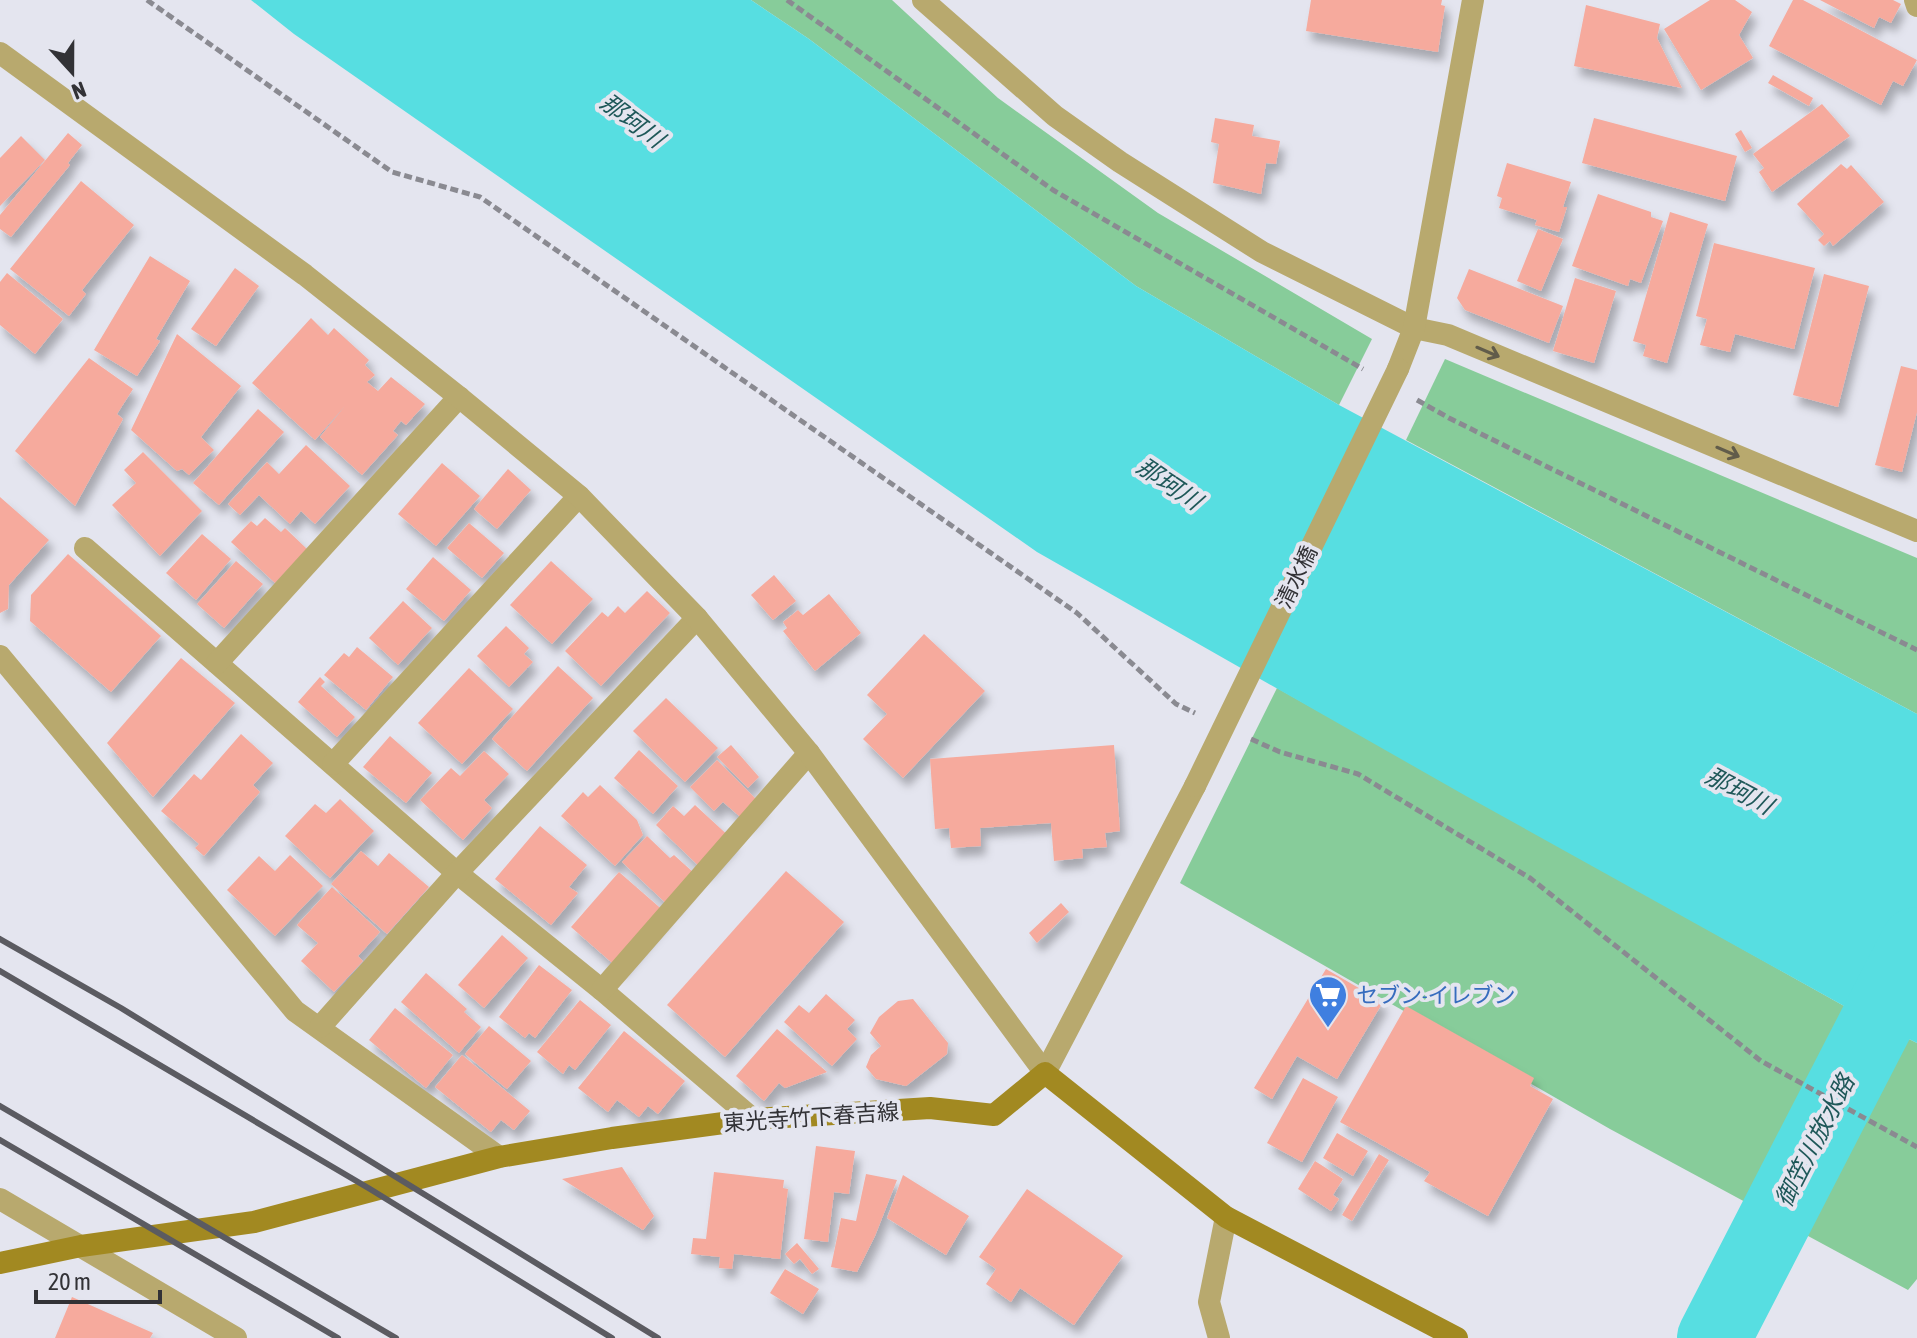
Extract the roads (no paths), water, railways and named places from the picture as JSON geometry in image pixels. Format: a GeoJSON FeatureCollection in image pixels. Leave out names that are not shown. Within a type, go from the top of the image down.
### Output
{"type":"FeatureCollection","features":[{"type":"Feature","properties":{"kind":"main road","name":"東光寺竹下春吉線"},"geometry":{"type":"LineString","coordinates":[[0,1263],[81,1246],[254,1222],[499,1157],[612,1138],[753,1119],[930,1108],[994,1115],[1045,1073]]}},
{"type":"Feature","properties":{"kind":"main road"},"geometry":{"type":"LineString","coordinates":[[1045,1073],[1226,1217],[1457,1338]]}},
{"type":"Feature","properties":{"kind":"street"},"geometry":{"type":"LineString","coordinates":[[923,0],[1055,116],[1120,162],[1262,252],[1414,328],[1448,335],[1917,531]]}},
{"type":"Feature","properties":{"kind":"street","name":"清水橋"},"geometry":{"type":"LineString","coordinates":[[1045,1073],[1195,786],[1398,369],[1414,328],[1473,0]]}},
{"type":"Feature","properties":{"kind":"street"},"geometry":{"type":"LineString","coordinates":[[1915,0],[1917,6]]}},
{"type":"Feature","properties":{"kind":"street"},"geometry":{"type":"LineString","coordinates":[[0,53],[305,275],[579,496],[697,618],[809,753],[1045,1073]]}},
{"type":"Feature","properties":{"kind":"street"},"geometry":{"type":"LineString","coordinates":[[217,663],[459,397]]}},
{"type":"Feature","properties":{"kind":"street"},"geometry":{"type":"LineString","coordinates":[[333,764],[579,496]]}},
{"type":"Feature","properties":{"kind":"street"},"geometry":{"type":"LineString","coordinates":[[85,548],[457,873],[602,990],[753,1119]]}},
{"type":"Feature","properties":{"kind":"street"},"geometry":{"type":"LineString","coordinates":[[320,1027],[457,873],[697,618]]}},
{"type":"Feature","properties":{"kind":"street"},"geometry":{"type":"LineString","coordinates":[[0,656],[295,1011],[499,1157]]}},
{"type":"Feature","properties":{"kind":"street"},"geometry":{"type":"LineString","coordinates":[[602,990],[809,753]]}},
{"type":"Feature","properties":{"kind":"street"},"geometry":{"type":"LineString","coordinates":[[0,1199],[236,1338]]}},
{"type":"Feature","properties":{"kind":"street"},"geometry":{"type":"LineString","coordinates":[[1219,1338],[1209,1302],[1226,1217]]}},
{"type":"Feature","properties":{"kind":"water","name":"那珂川"},"geometry":{"type":"Polygon","coordinates":[[[251,0],[751,0],[809,39],[1136,286],[1339,405],[1917,714],[1917,1043],[1862,1016],[1466,796],[1037,552],[294,34],[251,0]]]}},
{"type":"Feature","properties":{"kind":"waterway","name":"御笠川放水路"},"geometry":{"type":"LineString","coordinates":[[1714,1338],[1917,944]]}},
{"type":"Feature","properties":{"kind":"railway"},"geometry":{"type":"LineString","coordinates":[[0,939],[121,1008],[658,1338]]}},
{"type":"Feature","properties":{"kind":"railway"},"geometry":{"type":"LineString","coordinates":[[0,971],[370,1189],[612,1338]]}},
{"type":"Feature","properties":{"kind":"railway"},"geometry":{"type":"LineString","coordinates":[[0,1106],[396,1338]]}},
{"type":"Feature","properties":{"kind":"railway"},"geometry":{"type":"LineString","coordinates":[[0,1140],[338,1338]]}},
{"type":"Feature","properties":{"kind":"place","name":"セブン-イレブン"},"geometry":{"type":"Point","coordinates":[1328,1029]}}]}
